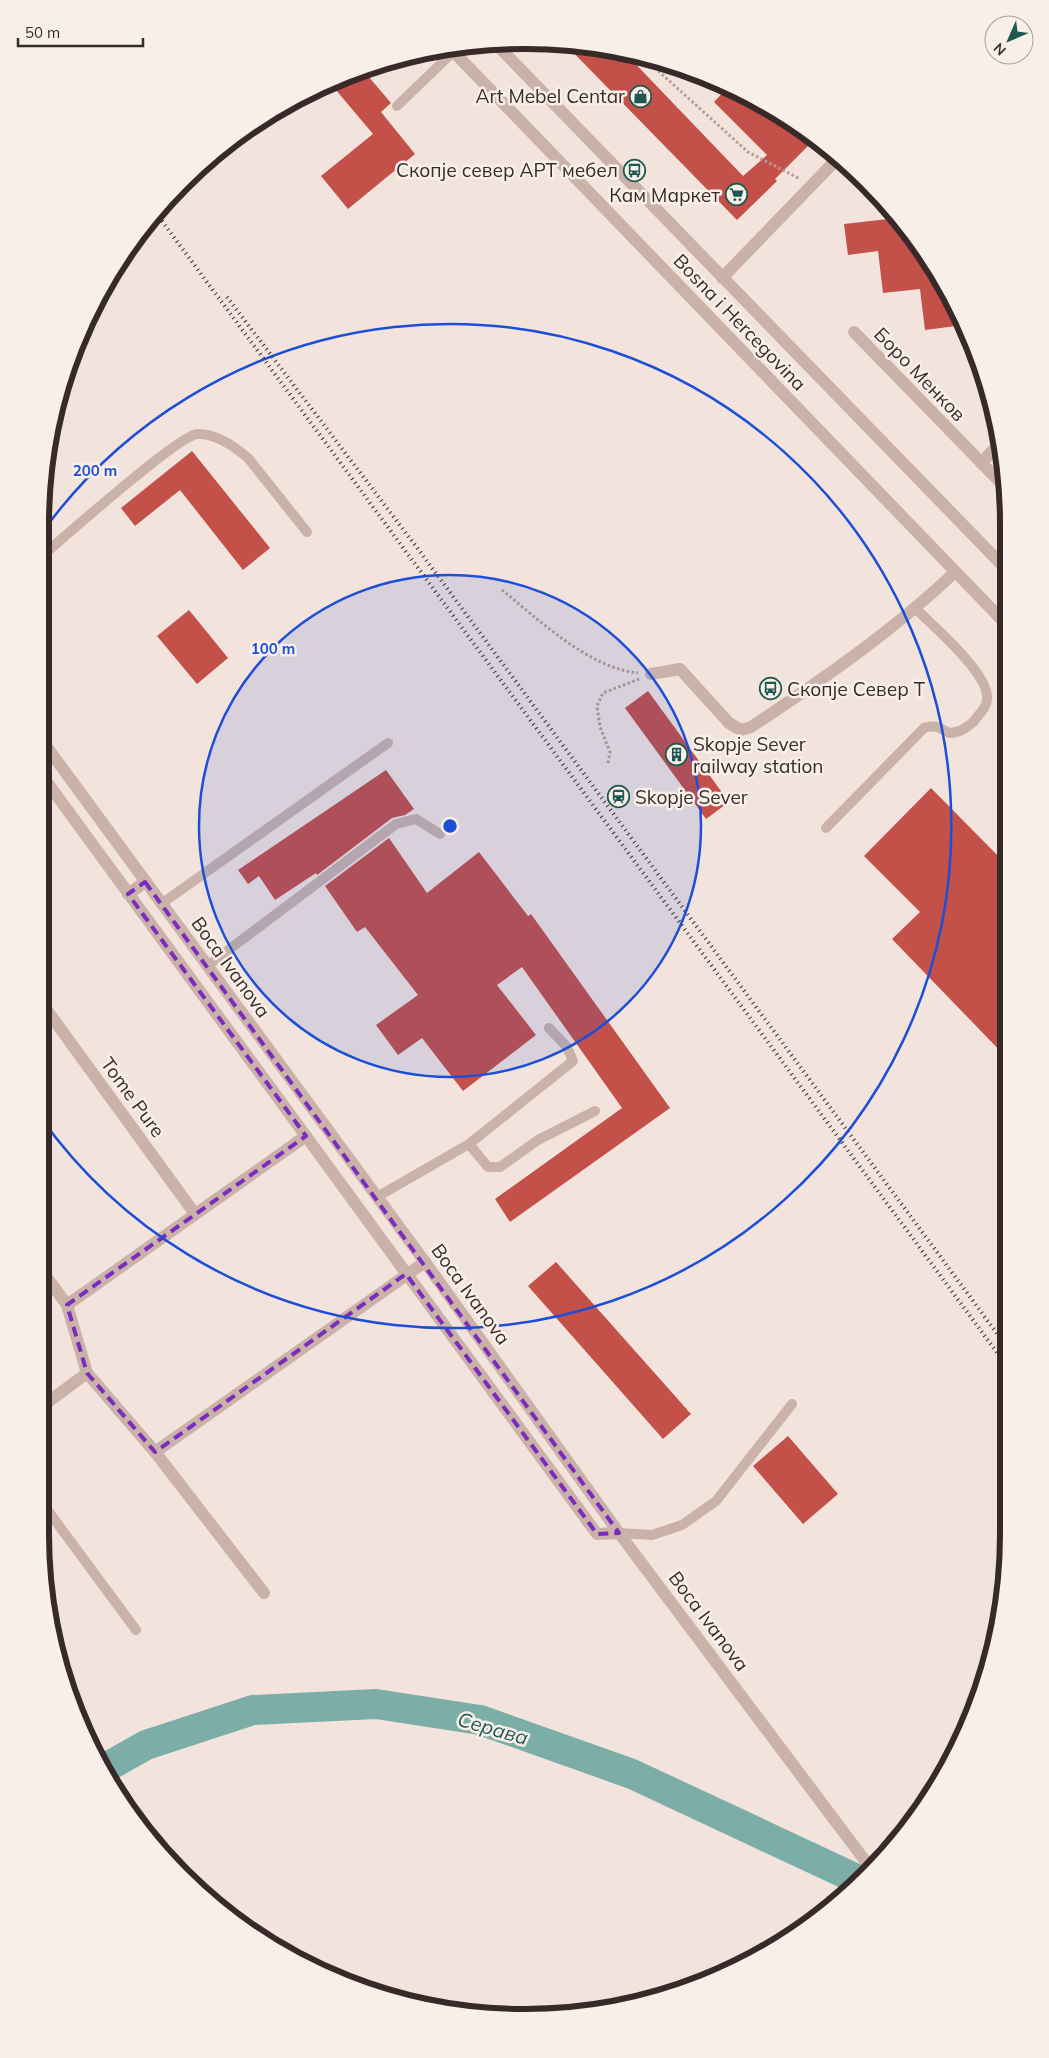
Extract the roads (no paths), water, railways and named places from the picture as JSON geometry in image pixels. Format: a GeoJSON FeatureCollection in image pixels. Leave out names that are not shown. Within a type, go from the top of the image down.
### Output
{"type":"FeatureCollection","features":[{"type":"Feature","properties":{"kind":"street","name":"Bosna i Hercegovina"},"geometry":{"type":"LineString","coordinates":[[501,50],[1000,563]]}},
{"type":"Feature","properties":{"kind":"street","name":"Bosna i Hercegovina"},"geometry":{"type":"LineString","coordinates":[[456,54],[1000,618]]}},
{"type":"Feature","properties":{"kind":"street"},"geometry":{"type":"LineString","coordinates":[[722,278],[833,163]]}},
{"type":"Feature","properties":{"kind":"street","name":"Боро Менков"},"geometry":{"type":"LineString","coordinates":[[854,332],[998,480]]}},
{"type":"Feature","properties":{"kind":"street"},"geometry":{"type":"LineString","coordinates":[[981,463],[994,449]]}},
{"type":"Feature","properties":{"kind":"street"},"geometry":{"type":"LineString","coordinates":[[651,674],[680,669],[730,724],[741,730],[752,727],[915,608],[955,572]]}},
{"type":"Feature","properties":{"kind":"street","name":"Boca Ivanova"},"geometry":{"type":"LineString","coordinates":[[49,750],[425,1262],[619,1533],[867,1864]]}},
{"type":"Feature","properties":{"kind":"street"},"geometry":{"type":"LineString","coordinates":[[49,788],[597,1534],[619,1533]]}},
{"type":"Feature","properties":{"kind":"street"},"geometry":{"type":"LineString","coordinates":[[128,894],[145,882]]}},
{"type":"Feature","properties":{"kind":"street","name":"Tome Pure"},"geometry":{"type":"LineString","coordinates":[[49,1014],[195,1214]]}},
{"type":"Feature","properties":{"kind":"street"},"geometry":{"type":"LineString","coordinates":[[67,1305],[306,1136]]}},
{"type":"Feature","properties":{"kind":"street"},"geometry":{"type":"LineString","coordinates":[[155,1452],[425,1262]]}},
{"type":"Feature","properties":{"kind":"street"},"geometry":{"type":"LineString","coordinates":[[49,1280],[67,1305],[87,1372],[155,1452],[264,1594]]}},
{"type":"Feature","properties":{"kind":"street"},"geometry":{"type":"LineString","coordinates":[[49,1401],[87,1372]]}},
{"type":"Feature","properties":{"kind":"lane"},"geometry":{"type":"LineString","coordinates":[[397,106],[444,56]]}},
{"type":"Feature","properties":{"kind":"lane"},"geometry":{"type":"LineString","coordinates":[[49,550],[93,512],[177,445],[196,434],[216,438],[248,458],[307,532]]}},
{"type":"Feature","properties":{"kind":"lane"},"geometry":{"type":"LineString","coordinates":[[826,828],[924,728],[931,725],[937,726],[949,733],[962,730],[976,719],[986,706],[987,695],[983,683],[973,667],[915,608]]}},
{"type":"Feature","properties":{"kind":"lane"},"geometry":{"type":"LineString","coordinates":[[161,904],[388,743]]}},
{"type":"Feature","properties":{"kind":"lane"},"geometry":{"type":"LineString","coordinates":[[207,966],[396,824],[416,819],[440,834]]}},
{"type":"Feature","properties":{"kind":"lane"},"geometry":{"type":"LineString","coordinates":[[377,1197],[469,1144],[573,1061],[567,1047],[549,1028]]}},
{"type":"Feature","properties":{"kind":"lane"},"geometry":{"type":"LineString","coordinates":[[469,1144],[488,1167],[500,1166],[538,1140],[596,1111]]}},
{"type":"Feature","properties":{"kind":"lane"},"geometry":{"type":"LineString","coordinates":[[619,1533],[652,1535],[682,1525],[716,1501],[792,1404]]}},
{"type":"Feature","properties":{"kind":"lane"},"geometry":{"type":"LineString","coordinates":[[49,1512],[136,1630]]}},
{"type":"Feature","properties":{"kind":"waterway","name":"Серава"},"geometry":{"type":"LineString","coordinates":[[109,1766],[146,1745],[253,1710],[376,1704],[480,1720],[632,1774],[853,1877]]}},
{"type":"Feature","properties":{"kind":"railway"},"geometry":{"type":"LineString","coordinates":[[160,219],[1000,1357]]}},
{"type":"Feature","properties":{"kind":"railway"},"geometry":{"type":"LineString","coordinates":[[227,297],[418,549],[1000,1338]]}},
{"type":"Feature","properties":{"kind":"place","name":"Art Mebel Centar"},"geometry":{"type":"Point","coordinates":[641,96]}},
{"type":"Feature","properties":{"kind":"place","name":"Скопје север АРТ мебел"},"geometry":{"type":"Point","coordinates":[634,170]}},
{"type":"Feature","properties":{"kind":"place","name":"Кам Маркет"},"geometry":{"type":"Point","coordinates":[736,195]}},
{"type":"Feature","properties":{"kind":"place","name":"Скопје Север Т"},"geometry":{"type":"Point","coordinates":[771,689]}},
{"type":"Feature","properties":{"kind":"place","name":"Skopje Sever railway station"},"geometry":{"type":"Point","coordinates":[677,755]}},
{"type":"Feature","properties":{"kind":"place","name":"Skopje Sever"},"geometry":{"type":"Point","coordinates":[619,797]}}]}
